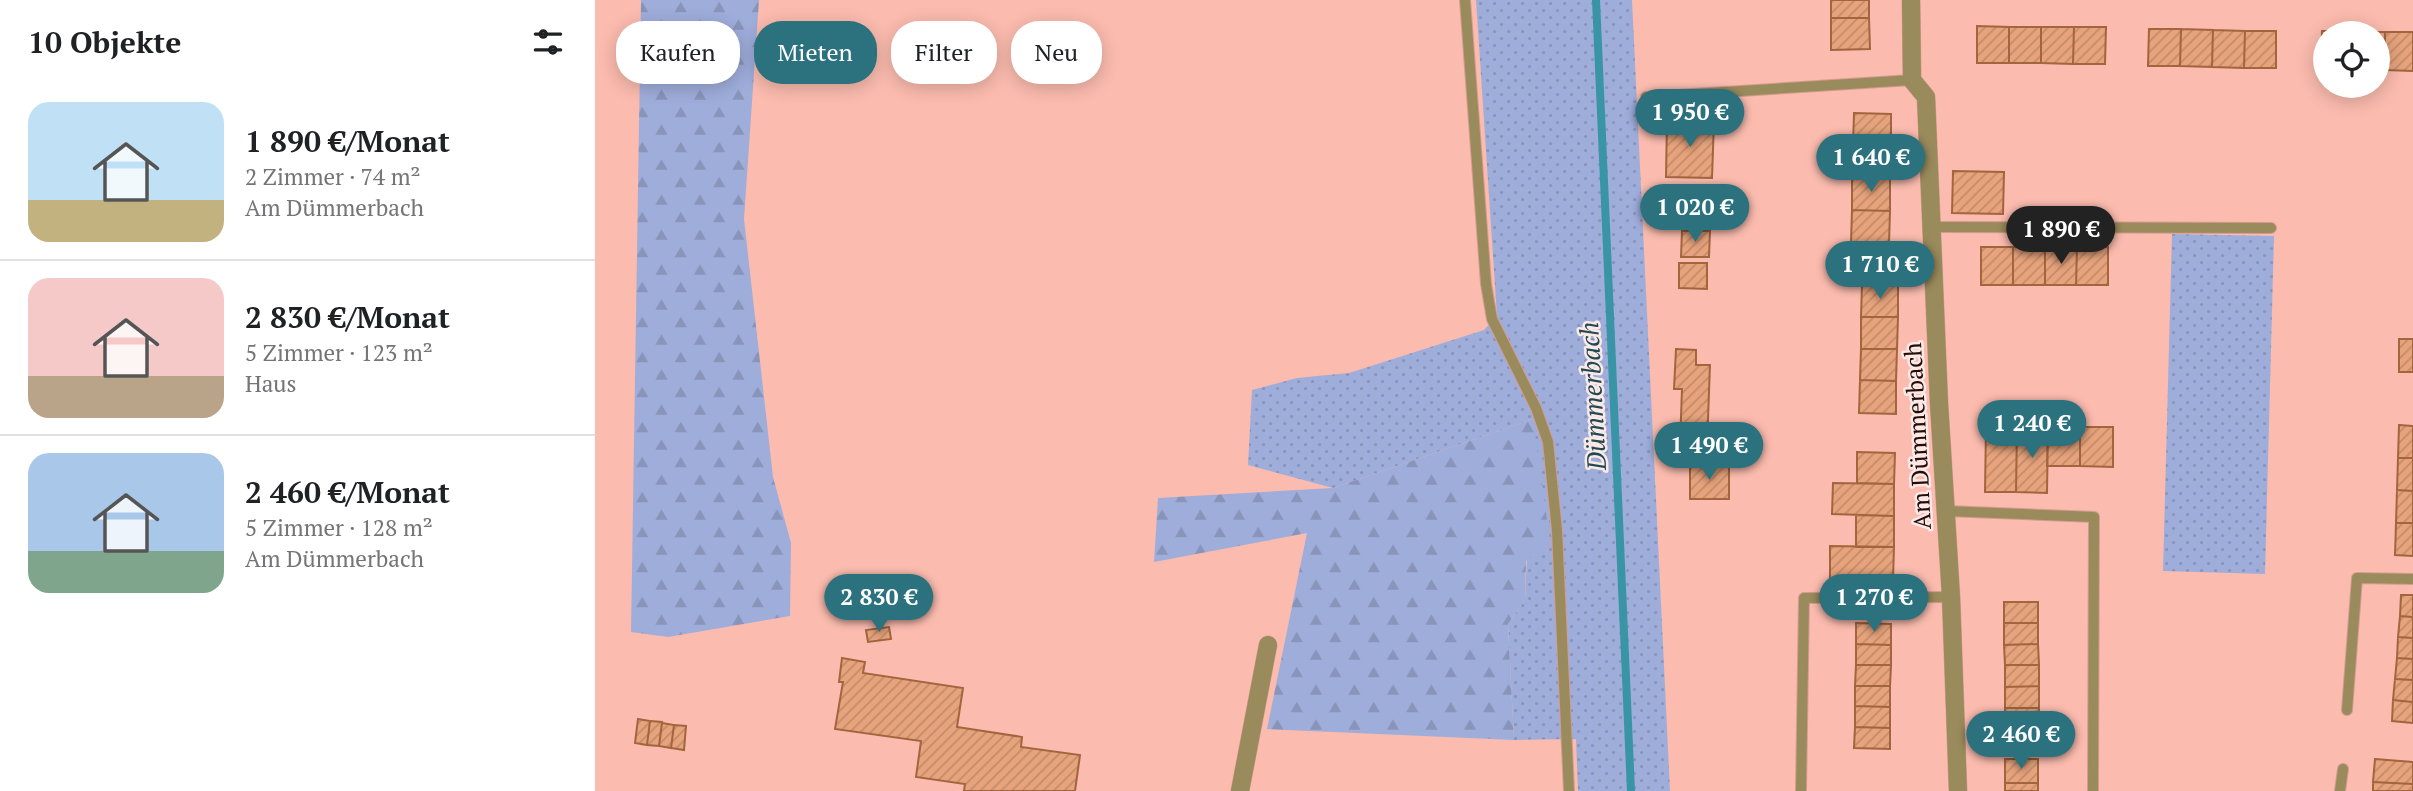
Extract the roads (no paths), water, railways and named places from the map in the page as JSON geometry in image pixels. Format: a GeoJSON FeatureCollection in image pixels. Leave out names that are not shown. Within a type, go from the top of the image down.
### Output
{"type":"FeatureCollection","features":[{"type":"Feature","properties":{"kind":"street","name":"Am Dümmerbach"},"geometry":{"type":"LineString","coordinates":[[1911,0],[1912,80],[1926,97],[1958,791]]}},
{"type":"Feature","properties":{"kind":"street"},"geometry":{"type":"LineString","coordinates":[[1240,791],[1268,645]]}},
{"type":"Feature","properties":{"kind":"lane"},"geometry":{"type":"LineString","coordinates":[[1465,0],[1486,285],[1492,318],[1536,408],[1548,442],[1557,531],[1569,791]]}},
{"type":"Feature","properties":{"kind":"lane"},"geometry":{"type":"LineString","coordinates":[[1646,97],[1912,80]]}},
{"type":"Feature","properties":{"kind":"lane"},"geometry":{"type":"LineString","coordinates":[[1932,227],[2271,228]]}},
{"type":"Feature","properties":{"kind":"lane"},"geometry":{"type":"LineString","coordinates":[[1947,512],[2094,517],[2093,791]]}},
{"type":"Feature","properties":{"kind":"lane"},"geometry":{"type":"LineString","coordinates":[[2347,710],[2357,578],[2413,579]]}},
{"type":"Feature","properties":{"kind":"lane"},"geometry":{"type":"LineString","coordinates":[[1801,791],[1804,598],[1951,597]]}},
{"type":"Feature","properties":{"kind":"lane"},"geometry":{"type":"LineString","coordinates":[[2340,791],[2343,769]]}},
{"type":"Feature","properties":{"kind":"waterway","name":"Dümmerbach"},"geometry":{"type":"LineString","coordinates":[[1596,0],[1631,791]]}}]}
